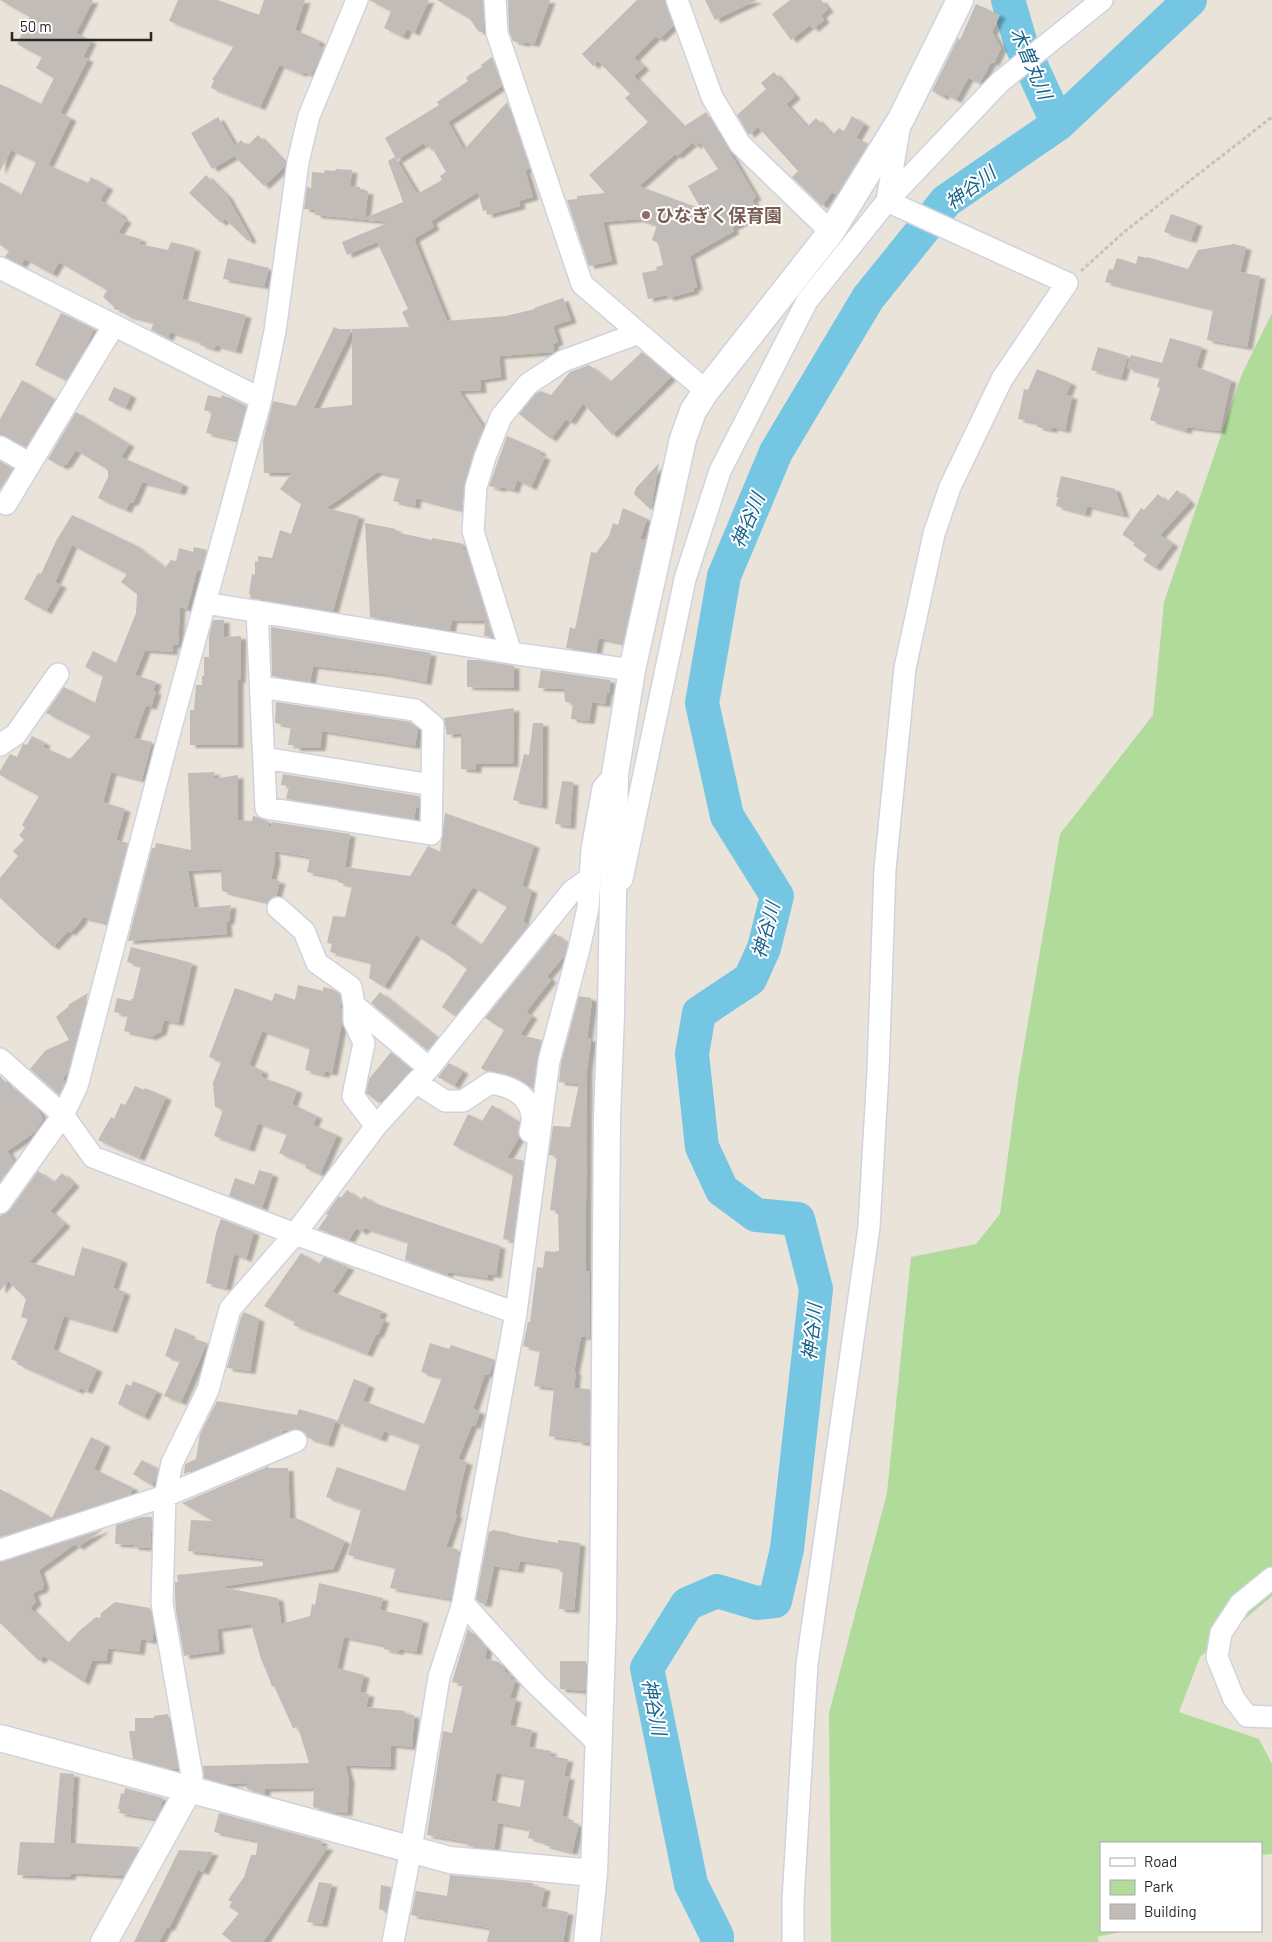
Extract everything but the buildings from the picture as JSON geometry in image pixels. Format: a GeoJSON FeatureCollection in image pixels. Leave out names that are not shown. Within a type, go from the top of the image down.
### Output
{"type":"FeatureCollection","features":[{"type":"Feature","properties":{"kind":"street"},"geometry":{"type":"LineString","coordinates":[[0,1203],[63,1115],[77,1086],[261,399],[275,331],[298,162],[309,116],[356,0]]}},
{"type":"Feature","properties":{"kind":"street"},"geometry":{"type":"LineString","coordinates":[[495,0],[497,33],[582,284],[706,391]]}},
{"type":"Feature","properties":{"kind":"street"},"geometry":{"type":"LineString","coordinates":[[677,0],[712,97],[740,144],[831,232]]}},
{"type":"Feature","properties":{"kind":"street"},"geometry":{"type":"LineString","coordinates":[[104,1942],[189,1789],[192,1776],[162,1603],[165,1496],[172,1464],[208,1390],[230,1308],[295,1234],[376,1126],[422,1075],[572,891],[602,881],[622,879],[685,580],[720,471],[807,301],[887,201],[1000,82],[1102,0]]}},
{"type":"Feature","properties":{"kind":"street"},"geometry":{"type":"LineString","coordinates":[[587,1942],[594,1873],[603,1618],[606,1118],[611,1014],[602,881],[632,670],[683,439],[693,411],[706,391],[831,232],[901,119],[957,1]]}},
{"type":"Feature","properties":{"kind":"street"},"geometry":{"type":"LineString","coordinates":[[887,201],[901,119]]}},
{"type":"Feature","properties":{"kind":"street"},"geometry":{"type":"LineString","coordinates":[[793,1942],[793,1901],[807,1664],[869,1227],[878,1071],[885,869],[906,668],[934,534],[950,486],[1002,379],[1065,282],[887,201]]}},
{"type":"Feature","properties":{"kind":"street"},"geometry":{"type":"LineString","coordinates":[[0,268],[261,399]]}},
{"type":"Feature","properties":{"kind":"street"},"geometry":{"type":"LineString","coordinates":[[6,504],[114,325]]}},
{"type":"Feature","properties":{"kind":"street"},"geometry":{"type":"LineString","coordinates":[[511,652],[473,531],[476,487],[501,417],[528,384],[563,361],[639,333]]}},
{"type":"Feature","properties":{"kind":"street"},"geometry":{"type":"LineString","coordinates":[[0,447],[30,464]]}},
{"type":"Feature","properties":{"kind":"street"},"geometry":{"type":"LineString","coordinates":[[205,603],[632,670]]}},
{"type":"Feature","properties":{"kind":"street"},"geometry":{"type":"LineString","coordinates":[[257,611],[266,808],[431,834],[434,725],[415,710],[261,687]]}},
{"type":"Feature","properties":{"kind":"street"},"geometry":{"type":"LineString","coordinates":[[0,745],[16,734],[58,674]]}},
{"type":"Feature","properties":{"kind":"street"},"geometry":{"type":"LineString","coordinates":[[264,758],[432,785]]}},
{"type":"Feature","properties":{"kind":"street"},"geometry":{"type":"LineString","coordinates":[[394,1942],[439,1677],[463,1603],[516,1313],[549,1061],[588,908],[602,881]]}},
{"type":"Feature","properties":{"kind":"street"},"geometry":{"type":"LineString","coordinates":[[278,908],[304,931],[317,963],[351,987],[354,1021],[364,1043],[352,1096],[376,1126]]}},
{"type":"Feature","properties":{"kind":"street"},"geometry":{"type":"LineString","coordinates":[[354,1005],[446,1101],[462,1101],[490,1083],[506,1085],[524,1096],[532,1115],[529,1143],[538,1145]]}},
{"type":"Feature","properties":{"kind":"street"},"geometry":{"type":"LineString","coordinates":[[0,1059],[63,1115],[94,1157],[295,1234],[516,1313]]}},
{"type":"Feature","properties":{"kind":"street"},"geometry":{"type":"LineString","coordinates":[[0,1550],[165,1496],[296,1441]]}},
{"type":"Feature","properties":{"kind":"street"},"geometry":{"type":"LineString","coordinates":[[1272,1578],[1240,1604],[1221,1633],[1217,1657],[1234,1698],[1247,1716],[1272,1717]]}},
{"type":"Feature","properties":{"kind":"street"},"geometry":{"type":"LineString","coordinates":[[463,1603],[535,1684],[599,1744]]}},
{"type":"Feature","properties":{"kind":"street"},"geometry":{"type":"LineString","coordinates":[[0,1738],[450,1860],[594,1873]]}},
{"type":"Feature","properties":{"kind":"path"},"geometry":{"type":"LineString","coordinates":[[1065,282],[1124,232],[1272,117]]}},
{"type":"Feature","properties":{"kind":"green space"},"geometry":{"type":"Polygon","coordinates":[[[1272,313],[1272,1596],[1200,1657],[1179,1712],[1259,1739],[1272,1764],[1272,1854],[1262,1855],[1262,1842],[1100,1842],[1100,1932],[1120,1932],[1097,1937],[1099,1942],[831,1942],[829,1713],[887,1493],[911,1257],[976,1244],[1000,1214],[1019,1075],[1060,834],[1153,715],[1164,602],[1242,374],[1272,313]]]}},
{"type":"Feature","properties":{"kind":"waterway","name":"木曽丸川"},"geometry":{"type":"LineString","coordinates":[[1008,0],[1021,44],[1058,124]]}},
{"type":"Feature","properties":{"kind":"waterway","name":"神谷川"},"geometry":{"type":"LineString","coordinates":[[717,1942],[717,1936],[691,1884],[647,1668],[687,1604],[717,1591],[757,1603],[775,1601],[787,1549],[816,1289],[798,1219],[756,1215],[722,1190],[702,1147],[692,1054],[699,1013],[750,979],[764,948],[777,896],[727,816],[702,703],[724,576],[776,452],[868,298],[946,201],[1058,124],[1190,0]]}},
{"type":"Feature","properties":{"kind":"place","name":"ひなぎく保育園"},"geometry":{"type":"Point","coordinates":[646,215]}}]}
